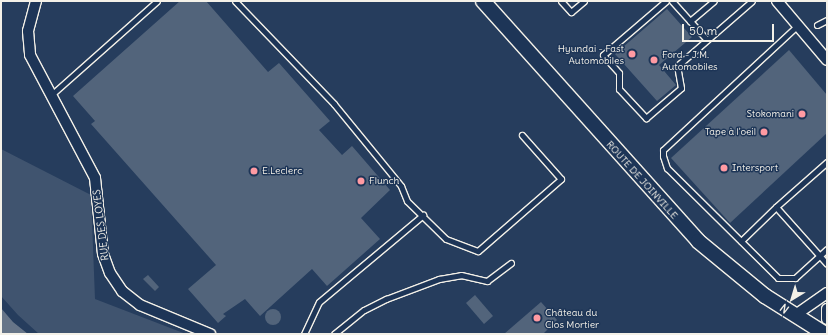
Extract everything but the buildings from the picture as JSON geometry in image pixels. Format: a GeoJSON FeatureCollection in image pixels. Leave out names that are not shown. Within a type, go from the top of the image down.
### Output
{"type":"FeatureCollection","features":[{"type":"Feature","properties":{"kind":"main road","name":"ROUTE DE JOINVILLE"},"geometry":{"type":"LineString","coordinates":[[482,1],[698,240],[794,316],[825,334]]}},
{"type":"Feature","properties":{"kind":"street","name":"RUE DES LOYES"},"geometry":{"type":"LineString","coordinates":[[36,1],[29,20],[28,42],[36,69],[95,178],[103,254],[117,284],[140,305],[210,334]]}},
{"type":"Feature","properties":{"kind":"street"},"geometry":{"type":"LineString","coordinates":[[777,1],[827,60]]}},
{"type":"Feature","properties":{"kind":"street"},"geometry":{"type":"LineString","coordinates":[[794,316],[827,294]]}},
{"type":"Feature","properties":{"kind":"street"},"geometry":{"type":"LineString","coordinates":[[827,310],[827,319]]}},
{"type":"Feature","properties":{"kind":"lane"},"geometry":{"type":"LineString","coordinates":[[50,96],[157,1]]}},
{"type":"Feature","properties":{"kind":"lane"},"geometry":{"type":"LineString","coordinates":[[561,1],[571,12],[584,1]]}},
{"type":"Feature","properties":{"kind":"lane"},"geometry":{"type":"LineString","coordinates":[[666,1],[604,55],[619,73],[619,89],[646,118],[681,88],[677,66],[748,2]]}},
{"type":"Feature","properties":{"kind":"lane"},"geometry":{"type":"LineString","coordinates":[[672,1],[707,40]]}},
{"type":"Feature","properties":{"kind":"lane"},"geometry":{"type":"LineString","coordinates":[[690,21],[714,1]]}},
{"type":"Feature","properties":{"kind":"lane"},"geometry":{"type":"LineString","coordinates":[[237,2],[251,20],[334,104],[401,186],[407,201],[446,239],[478,251],[561,179],[522,135]]}},
{"type":"Feature","properties":{"kind":"lane"},"geometry":{"type":"LineString","coordinates":[[817,25],[827,20]]}},
{"type":"Feature","properties":{"kind":"lane"},"geometry":{"type":"LineString","coordinates":[[798,25],[663,150],[667,168],[778,278],[786,280],[795,278],[827,249]]}},
{"type":"Feature","properties":{"kind":"lane"},"geometry":{"type":"LineString","coordinates":[[741,241],[776,207],[827,162]]}},
{"type":"Feature","properties":{"kind":"lane"},"geometry":{"type":"LineString","coordinates":[[776,207],[827,264]]}},
{"type":"Feature","properties":{"kind":"lane"},"geometry":{"type":"LineString","coordinates":[[304,334],[319,302],[423,215]]}},
{"type":"Feature","properties":{"kind":"lane"},"geometry":{"type":"LineString","coordinates":[[334,334],[364,310],[386,299],[454,276],[487,281],[511,263]]}},
{"type":"Feature","properties":{"kind":"shaded area"},"geometry":{"type":"Polygon","coordinates":[[[1,149],[91,195],[95,299],[186,334],[39,334],[18,315],[1,296],[1,149]]]}},
{"type":"Feature","properties":{"kind":"shaded area"},"geometry":{"type":"Polygon","coordinates":[[[1,308],[13,322],[28,334],[1,334],[1,308]]]}},
{"type":"Feature","properties":{"kind":"place","name":"Hyundai - Fast Automobiles"},"geometry":{"type":"Point","coordinates":[632,54]}},
{"type":"Feature","properties":{"kind":"place","name":"Ford - J.M. Automobiles"},"geometry":{"type":"Point","coordinates":[654,60]}},
{"type":"Feature","properties":{"kind":"place","name":"Stokomani"},"geometry":{"type":"Point","coordinates":[802,114]}},
{"type":"Feature","properties":{"kind":"place","name":"Tape à l'oeil"},"geometry":{"type":"Point","coordinates":[764,132]}},
{"type":"Feature","properties":{"kind":"place","name":"Intersport"},"geometry":{"type":"Point","coordinates":[724,168]}},
{"type":"Feature","properties":{"kind":"place","name":"E.Leclerc"},"geometry":{"type":"Point","coordinates":[254,171]}},
{"type":"Feature","properties":{"kind":"place","name":"Flunch"},"geometry":{"type":"Point","coordinates":[361,181]}},
{"type":"Feature","properties":{"kind":"place","name":"Château du Clos Mortier"},"geometry":{"type":"Point","coordinates":[537,318]}}]}
